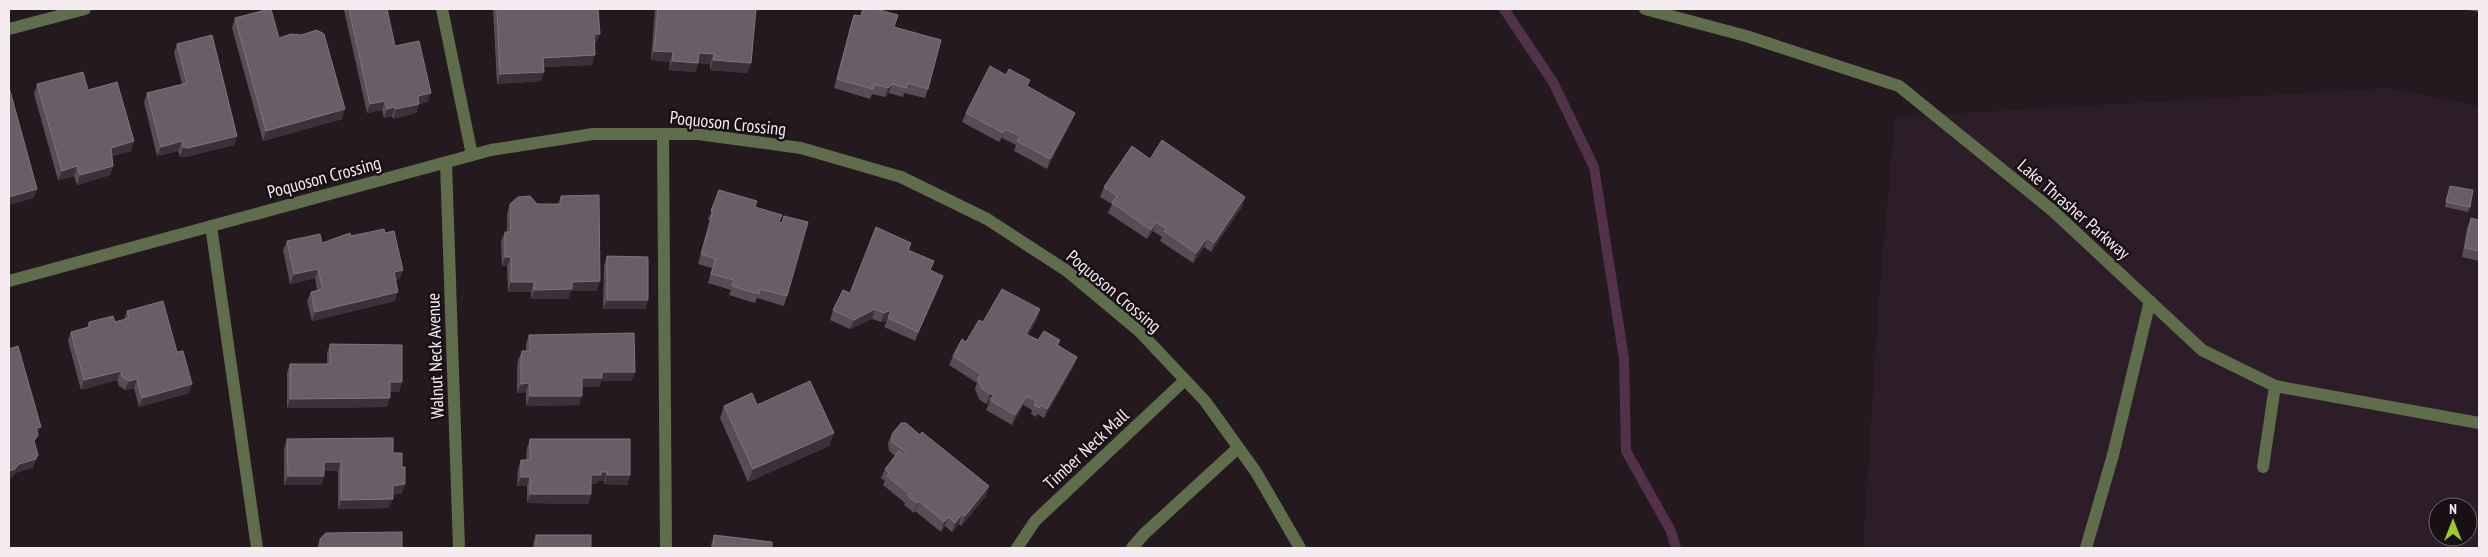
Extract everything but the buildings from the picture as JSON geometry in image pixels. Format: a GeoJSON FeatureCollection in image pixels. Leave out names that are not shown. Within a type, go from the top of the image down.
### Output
{"type":"FeatureCollection","features":[{"type":"Feature","properties":{"kind":"street"},"geometry":{"type":"LineString","coordinates":[[9,29],[85,9]]}},
{"type":"Feature","properties":{"kind":"street"},"geometry":{"type":"LineString","coordinates":[[442,9],[472,155]]}},
{"type":"Feature","properties":{"kind":"street","name":"Lake Thrasher Parkway"},"geometry":{"type":"LineString","coordinates":[[1644,9],[1746,36],[1899,86],[2053,210],[2202,350],[2274,386],[2479,423]]}},
{"type":"Feature","properties":{"kind":"street","name":"Poquoson Crossing"},"geometry":{"type":"LineString","coordinates":[[9,281],[491,150],[593,134],[698,134],[801,148],[901,177],[987,219],[1067,271],[1140,332],[1204,402],[1256,472],[1300,548]]}},
{"type":"Feature","properties":{"kind":"street"},"geometry":{"type":"LineString","coordinates":[[663,134],[666,548]]}},
{"type":"Feature","properties":{"kind":"street","name":"Walnut Neck Avenue"},"geometry":{"type":"LineString","coordinates":[[446,163],[460,548]]}},
{"type":"Feature","properties":{"kind":"street"},"geometry":{"type":"LineString","coordinates":[[211,226],[257,548]]}},
{"type":"Feature","properties":{"kind":"street"},"geometry":{"type":"LineString","coordinates":[[2086,548],[2114,455],[2150,301]]}},
{"type":"Feature","properties":{"kind":"street","name":"Timber Neck Mall"},"geometry":{"type":"LineString","coordinates":[[1017,548],[1035,521],[1185,380]]}},
{"type":"Feature","properties":{"kind":"street"},"geometry":{"type":"LineString","coordinates":[[2263,467],[2274,386]]}},
{"type":"Feature","properties":{"kind":"street"},"geometry":{"type":"LineString","coordinates":[[1132,548],[1144,534],[1238,448]]}},
{"type":"Feature","properties":{"kind":"shaded area"},"geometry":{"type":"Polygon","coordinates":[[[2388,88],[2479,106],[2479,548],[1863,548],[1879,297],[1895,117],[2388,88]]]}},
{"type":"Feature","properties":{"kind":"waterway"},"geometry":{"type":"LineString","coordinates":[[1504,9],[1553,82],[1594,167],[1624,359],[1626,451],[1671,531],[1676,548]]}}]}
